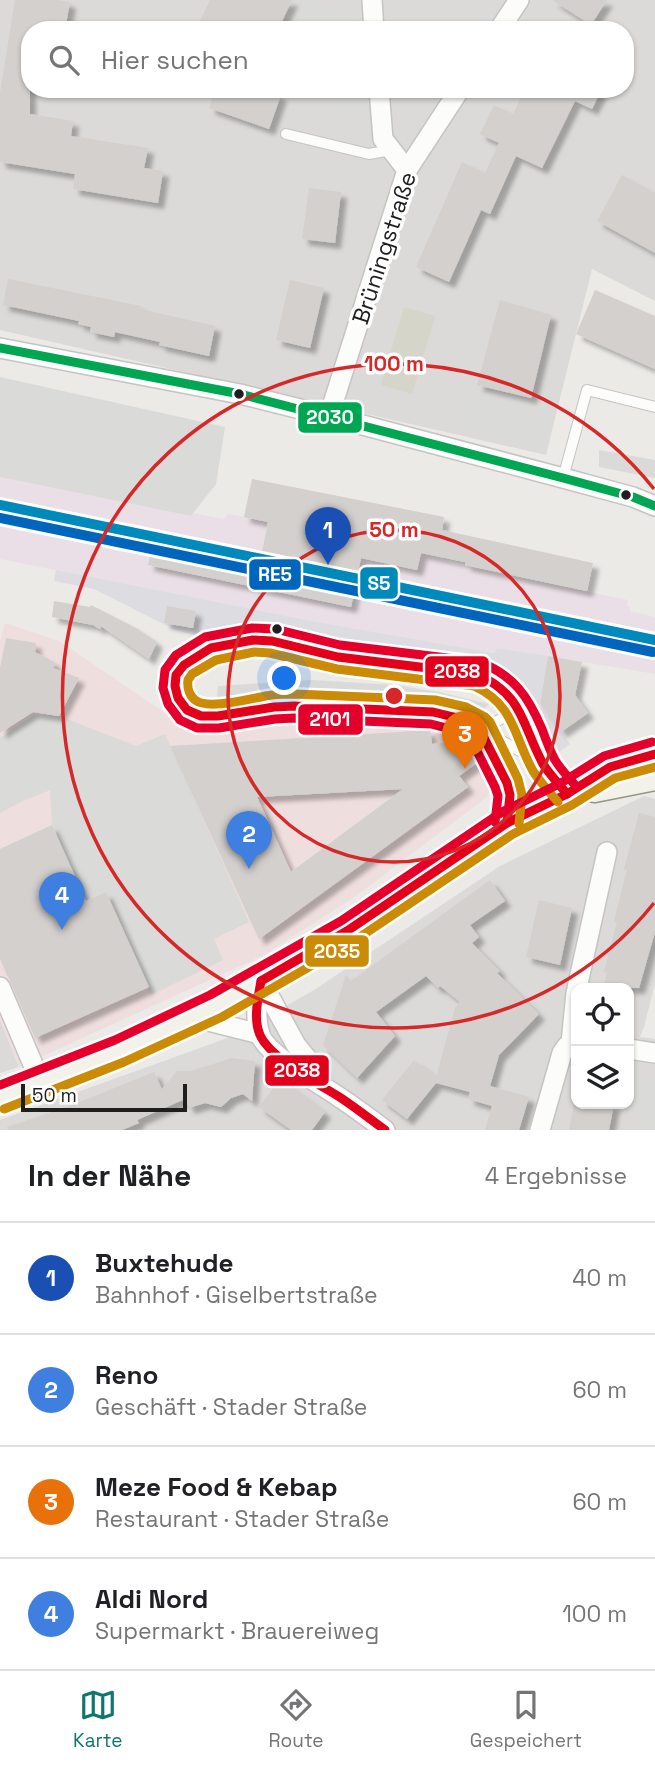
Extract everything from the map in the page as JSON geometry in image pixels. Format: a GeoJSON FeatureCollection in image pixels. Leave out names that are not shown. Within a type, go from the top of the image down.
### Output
{"type":"FeatureCollection","features":[{"type":"Feature","properties":{"kind":"street"},"geometry":{"type":"LineString","coordinates":[[372,0],[373,21]]}},
{"type":"Feature","properties":{"kind":"street"},"geometry":{"type":"LineString","coordinates":[[505,21],[519,0]]}},
{"type":"Feature","properties":{"kind":"street"},"geometry":{"type":"LineString","coordinates":[[380,98],[383,139],[407,170]]}},
{"type":"Feature","properties":{"kind":"street","name":"Brüningstraße"},"geometry":{"type":"LineString","coordinates":[[329,416],[407,170],[454,98]]}},
{"type":"Feature","properties":{"kind":"street"},"geometry":{"type":"LineString","coordinates":[[0,348],[240,394],[563,478],[633,497],[655,506]]}},
{"type":"Feature","properties":{"kind":"street"},"geometry":{"type":"LineString","coordinates":[[0,1098],[120,1051],[261,981],[347,930],[508,823],[567,794],[610,767],[655,754]]}},
{"type":"Feature","properties":{"kind":"street"},"geometry":{"type":"LineString","coordinates":[[567,794],[655,776]]}},
{"type":"Feature","properties":{"kind":"street"},"geometry":{"type":"LineString","coordinates":[[579,983],[607,852]]}},
{"type":"Feature","properties":{"kind":"street"},"geometry":{"type":"LineString","coordinates":[[261,981],[257,1006],[258,1024],[264,1042],[271,1050],[385,1130]]}},
{"type":"Feature","properties":{"kind":"street"},"geometry":{"type":"LineString","coordinates":[[261,981],[302,1054],[338,1096]]}},
{"type":"Feature","properties":{"kind":"street"},"geometry":{"type":"LineString","coordinates":[[0,987],[41,1083]]}},
{"type":"Feature","properties":{"kind":"street"},"geometry":{"type":"LineString","coordinates":[[192,1017],[260,1034]]}},
{"type":"Feature","properties":{"kind":"street"},"geometry":{"type":"LineString","coordinates":[[540,1130],[562,1053],[571,1044]]}},
{"type":"Feature","properties":{"kind":"street"},"geometry":{"type":"LineString","coordinates":[[634,1049],[655,1053]]}},
{"type":"Feature","properties":{"kind":"lane"},"geometry":{"type":"LineString","coordinates":[[286,134],[369,154],[391,150]]}},
{"type":"Feature","properties":{"kind":"lane"},"geometry":{"type":"LineString","coordinates":[[563,478],[587,390],[655,407]]}},
{"type":"Feature","properties":{"kind":"lane"},"geometry":{"type":"LineString","coordinates":[[544,766],[462,719],[433,712],[294,706],[201,716],[187,710],[178,698],[176,675],[184,665],[211,648],[253,640],[272,640],[338,657],[477,674],[492,679],[513,699],[544,766],[567,794]]}},
{"type":"Feature","properties":{"kind":"lane"},"geometry":{"type":"LineString","coordinates":[[480,728],[508,713],[513,699]]}},
{"type":"Feature","properties":{"kind":"lane"},"geometry":{"type":"LineString","coordinates":[[480,728],[507,783],[510,795],[508,823]]}},
{"type":"Feature","properties":{"kind":"shaded area"},"geometry":{"type":"Polygon","coordinates":[[[0,0],[655,0],[655,301],[592,269],[546,455],[0,330],[0,0]]]}},
{"type":"Feature","properties":{"kind":"shaded area"},"geometry":{"type":"Polygon","coordinates":[[[310,1],[357,21],[301,21],[310,1]]]}},
{"type":"Feature","properties":{"kind":"shaded area"},"geometry":{"type":"Polygon","coordinates":[[[328,98],[363,98],[364,116],[328,98]]]}},
{"type":"Feature","properties":{"kind":"shaded area"},"geometry":{"type":"Polygon","coordinates":[[[404,307],[435,316],[412,394],[381,385],[404,307]]]}},
{"type":"Feature","properties":{"kind":"shaded area"},"geometry":{"type":"Polygon","coordinates":[[[0,377],[225,427],[216,484],[191,516],[0,477],[0,377]]]}},
{"type":"Feature","properties":{"kind":"shaded area"},"geometry":{"type":"Polygon","coordinates":[[[473,384],[538,399],[541,387],[559,392],[545,451],[462,426],[473,384]]]}},
{"type":"Feature","properties":{"kind":"shaded area"},"geometry":{"type":"Polygon","coordinates":[[[599,450],[655,460],[655,478],[599,467],[599,450]]]}},
{"type":"Feature","properties":{"kind":"shaded area"},"geometry":{"type":"Polygon","coordinates":[[[0,477],[191,516],[194,513],[223,519],[228,514],[244,517],[252,479],[444,517],[436,556],[443,560],[628,600],[630,611],[655,617],[655,674],[497,648],[494,653],[317,622],[0,559],[0,477]]]}},
{"type":"Feature","properties":{"kind":"shaded area"},"geometry":{"type":"Polygon","coordinates":[[[56,570],[317,622],[494,653],[497,648],[548,656],[540,704],[570,744],[555,755],[505,683],[492,669],[453,660],[445,663],[391,649],[384,653],[328,639],[322,642],[271,627],[232,629],[209,639],[175,630],[94,589],[54,581],[56,570]]]}},
{"type":"Feature","properties":{"kind":"shaded area"},"geometry":{"type":"Polygon","coordinates":[[[5,623],[59,641],[174,719],[454,729],[483,754],[494,776],[487,797],[356,896],[264,955],[19,1067],[0,1020],[0,641],[5,623]]]}},
{"type":"Feature","properties":{"kind":"shaded area"},"geometry":{"type":"Polygon","coordinates":[[[311,680],[396,685],[489,704],[473,720],[436,708],[382,703],[311,701],[216,708],[218,686],[311,680]]]}},
{"type":"Feature","properties":{"kind":"shaded area"},"geometry":{"type":"Polygon","coordinates":[[[34,715],[59,716],[136,746],[165,734],[249,922],[214,939],[223,960],[151,995],[106,892],[86,901],[52,825],[50,790],[0,813],[0,738],[34,715]]]}},
{"type":"Feature","properties":{"kind":"shaded area"},"geometry":{"type":"Polygon","coordinates":[[[644,796],[655,799],[655,983],[640,1037],[655,1039],[655,1130],[0,1130],[0,1120],[233,1036],[314,990],[500,866],[644,796]]]}},
{"type":"Feature","properties":{"kind":"shaded area"},"geometry":{"type":"Polygon","coordinates":[[[0,1020],[19,1067],[0,1073],[0,1020]]]}},
{"type":"Feature","properties":{"kind":"shaded area"},"geometry":{"type":"Polygon","coordinates":[[[634,1078],[655,1082],[655,1130],[647,1130],[650,1114],[622,1109],[634,1109],[634,1078]]]}},
{"type":"Feature","properties":{"kind":"shaded area"},"geometry":{"type":"Polygon","coordinates":[[[334,1113],[357,1130],[321,1130],[334,1113]]]}},
{"type":"Feature","properties":{"kind":"building"},"geometry":{"type":"Polygon","coordinates":[[[15,0],[70,2],[67,21],[21,21],[21,98],[30,98],[30,114],[73,121],[71,136],[148,148],[144,168],[163,171],[158,203],[73,189],[75,174],[0,162],[0,93],[15,0]]]}},
{"type":"Feature","properties":{"kind":"building"},"geometry":{"type":"Polygon","coordinates":[[[210,0],[292,0],[282,21],[200,21],[210,0]]]}},
{"type":"Feature","properties":{"kind":"building"},"geometry":{"type":"Polygon","coordinates":[[[552,0],[607,0],[594,21],[585,21],[552,0]]]}},
{"type":"Feature","properties":{"kind":"building"},"geometry":{"type":"Polygon","coordinates":[[[212,98],[280,98],[269,129],[209,108],[212,98]]]}},
{"type":"Feature","properties":{"kind":"building"},"geometry":{"type":"Polygon","coordinates":[[[521,98],[598,98],[592,109],[575,101],[542,168],[516,156],[490,214],[481,210],[449,282],[416,267],[462,162],[485,173],[499,143],[480,134],[494,105],[513,114],[521,98]]]}},
{"type":"Feature","properties":{"kind":"building"},"geometry":{"type":"Polygon","coordinates":[[[622,175],[655,193],[655,253],[597,221],[622,175]]]}},
{"type":"Feature","properties":{"kind":"building"},"geometry":{"type":"Polygon","coordinates":[[[309,188],[341,192],[335,243],[302,239],[309,188]]]}},
{"type":"Feature","properties":{"kind":"building"},"geometry":{"type":"Polygon","coordinates":[[[8,279],[141,306],[140,309],[215,326],[209,356],[115,332],[114,337],[90,332],[91,327],[78,324],[79,321],[3,305],[8,279]]]}},
{"type":"Feature","properties":{"kind":"building"},"geometry":{"type":"Polygon","coordinates":[[[290,280],[324,288],[310,348],[276,340],[290,280]]]}},
{"type":"Feature","properties":{"kind":"building"},"geometry":{"type":"Polygon","coordinates":[[[595,290],[655,316],[655,369],[576,334],[595,290]]]}},
{"type":"Feature","properties":{"kind":"building"},"geometry":{"type":"Polygon","coordinates":[[[500,300],[551,315],[531,398],[477,385],[500,300]]]}},
{"type":"Feature","properties":{"kind":"building"},"geometry":{"type":"Polygon","coordinates":[[[252,479],[444,517],[442,530],[593,563],[587,591],[421,553],[417,570],[361,558],[351,607],[148,565],[153,541],[260,562],[268,522],[244,517],[252,479]]]}},
{"type":"Feature","properties":{"kind":"building"},"geometry":{"type":"Polygon","coordinates":[[[54,601],[91,605],[138,629],[157,642],[149,659],[101,626],[100,629],[93,625],[52,617],[54,601]]]}},
{"type":"Feature","properties":{"kind":"building"},"geometry":{"type":"Polygon","coordinates":[[[167,606],[196,611],[193,628],[164,623],[167,606]]]}},
{"type":"Feature","properties":{"kind":"building"},"geometry":{"type":"Polygon","coordinates":[[[6,638],[36,643],[35,652],[56,663],[53,668],[79,678],[59,716],[33,712],[0,733],[0,668],[6,638]]]}},
{"type":"Feature","properties":{"kind":"building"},"geometry":{"type":"Polygon","coordinates":[[[548,656],[582,662],[575,695],[588,713],[561,732],[540,704],[548,656]]]}},
{"type":"Feature","properties":{"kind":"building"},"geometry":{"type":"Polygon","coordinates":[[[430,730],[432,744],[466,741],[481,760],[459,776],[468,787],[259,939],[170,746],[430,730]],[[403,789],[257,797],[291,872],[403,789]]]}},
{"type":"Feature","properties":{"kind":"building"},"geometry":{"type":"Polygon","coordinates":[[[639,813],[655,817],[655,932],[639,988],[634,988],[634,983],[604,983],[607,973],[604,972],[617,922],[614,921],[627,870],[624,869],[639,813]]]}},
{"type":"Feature","properties":{"kind":"building"},"geometry":{"type":"Polygon","coordinates":[[[52,825],[86,901],[106,892],[149,987],[35,1038],[0,959],[0,849],[52,825]]]}},
{"type":"Feature","properties":{"kind":"building"},"geometry":{"type":"Polygon","coordinates":[[[490,880],[505,901],[470,925],[479,937],[472,943],[500,971],[497,973],[539,1014],[499,1055],[490,1086],[529,1097],[519,1130],[485,1130],[492,1106],[468,1099],[470,1092],[436,1083],[407,1119],[382,1100],[414,1060],[436,1077],[455,1008],[460,1002],[440,986],[438,988],[426,976],[376,1012],[395,1036],[357,1078],[323,1045],[346,975],[351,981],[490,880]]]}},
{"type":"Feature","properties":{"kind":"building"},"geometry":{"type":"Polygon","coordinates":[[[539,900],[572,908],[560,965],[526,957],[539,900]]]}},
{"type":"Feature","properties":{"kind":"building"},"geometry":{"type":"Polygon","coordinates":[[[232,1058],[255,1061],[252,1101],[243,1094],[231,1098],[221,1107],[205,1103],[189,1108],[185,1099],[137,1120],[139,1123],[122,1130],[8,1130],[7,1127],[75,1104],[154,1072],[162,1089],[177,1071],[191,1071],[232,1058]]]}},
{"type":"Feature","properties":{"kind":"building"},"geometry":{"type":"Polygon","coordinates":[[[280,1079],[325,1112],[312,1130],[291,1130],[259,1107],[280,1079]]]}},
{"type":"Feature","properties":{"kind":"building"},"geometry":{"type":"Polygon","coordinates":[[[573,1109],[613,1109],[609,1130],[569,1130],[573,1109]]]}},
{"type":"Feature","properties":{"kind":"transit line","name":"2030"},"geometry":{"type":"LineString","coordinates":[[0,348],[240,394],[563,478],[633,497],[655,506]]}},
{"type":"Feature","properties":{"kind":"transit line","name":"S5"},"geometry":{"type":"LineString","coordinates":[[0,505],[655,640]]}},
{"type":"Feature","properties":{"kind":"transit line","name":"RE5"},"geometry":{"type":"LineString","coordinates":[[0,518],[653,652]]}},
{"type":"Feature","properties":{"kind":"transit line","name":"2101"},"geometry":{"type":"LineString","coordinates":[[495,822],[498,796],[495,787],[470,737],[458,731],[431,724],[294,718],[219,728],[197,728],[180,720],[168,704],[163,688],[165,670],[176,655],[205,637],[252,628],[275,629],[340,645],[480,662],[502,674],[525,697],[537,717],[555,760],[576,786]]}},
{"type":"Feature","properties":{"kind":"transit line","name":"2038"},"geometry":{"type":"LineString","coordinates":[[507,823],[510,795],[507,783],[479,728],[462,719],[433,712],[294,706],[201,716],[187,710],[178,698],[176,675],[184,665],[211,648],[253,640],[272,641],[338,657],[477,674],[513,701],[543,764],[567,794]]}},
{"type":"Feature","properties":{"kind":"transit line","name":"2035"},"geometry":{"type":"LineString","coordinates":[[519,824],[522,795],[518,779],[490,722],[466,707],[435,700],[295,694],[211,704],[193,698],[188,680],[192,674],[216,660],[254,652],[270,653],[337,669],[474,686],[498,702],[511,722],[533,771],[558,802]]}},
{"type":"Feature","properties":{"kind":"transit line","name":"2101"},"geometry":{"type":"LineString","coordinates":[[0,1085],[115,1040],[210,995],[341,921],[502,812],[561,783],[604,756],[652,742]]}},
{"type":"Feature","properties":{"kind":"transit line","name":"2038"},"geometry":{"type":"LineString","coordinates":[[261,981],[347,931],[507,823],[567,794],[610,767],[655,754]]}},
{"type":"Feature","properties":{"kind":"transit line","name":"2035"},"geometry":{"type":"LineString","coordinates":[[4,1109],[124,1062],[222,1017],[354,941],[513,834],[572,805],[615,778],[655,767]]}},
{"type":"Feature","properties":{"kind":"transit line","name":"2038"},"geometry":{"type":"LineString","coordinates":[[261,981],[257,1022],[265,1044],[296,1070],[385,1130]]}},
{"type":"Feature","properties":{"kind":"place","name":"Buxtehude"},"geometry":{"type":"Point","coordinates":[328,565]}},
{"type":"Feature","properties":{"kind":"place","name":"Meze Food & Kebap"},"geometry":{"type":"Point","coordinates":[465,769]}},
{"type":"Feature","properties":{"kind":"place","name":"Reno"},"geometry":{"type":"Point","coordinates":[249,869]}},
{"type":"Feature","properties":{"kind":"place","name":"Aldi Nord"},"geometry":{"type":"Point","coordinates":[62,930]}}]}
